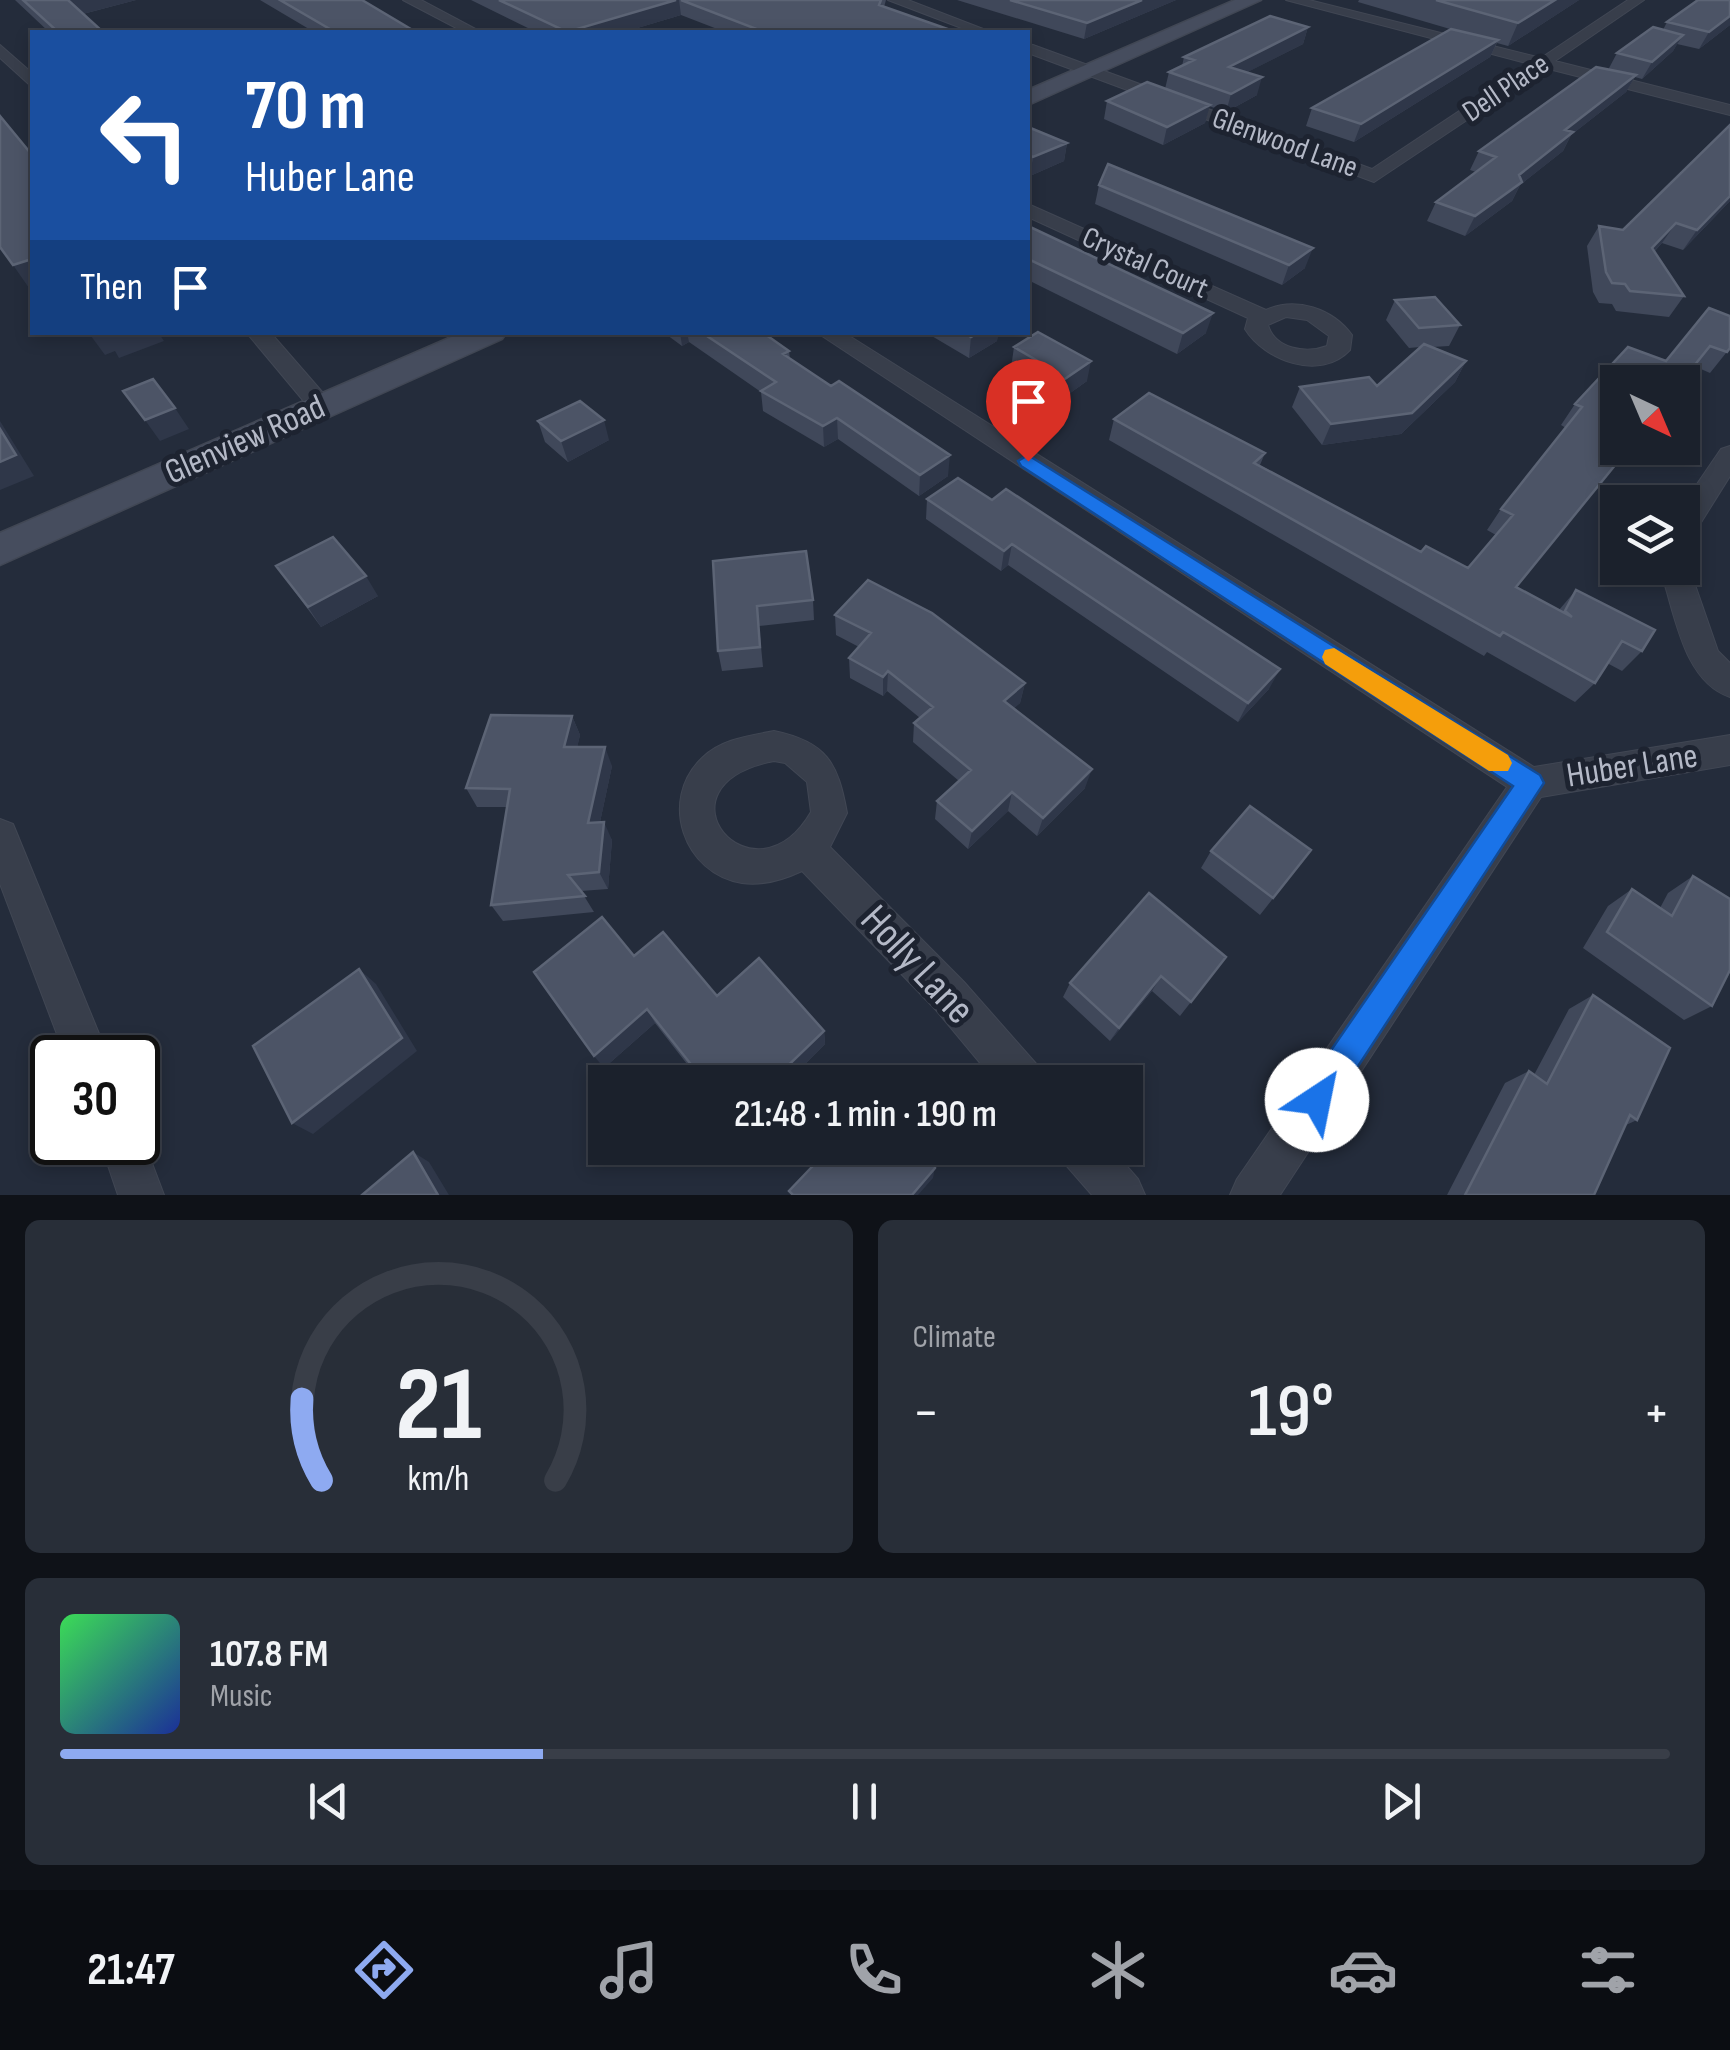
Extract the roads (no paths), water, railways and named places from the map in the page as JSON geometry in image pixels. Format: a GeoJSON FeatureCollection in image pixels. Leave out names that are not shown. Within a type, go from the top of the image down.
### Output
{"type":"FeatureCollection","features":[{"type":"Feature","properties":{"kind":"main road"},"geometry":{"type":"LineString","coordinates":[[1030,97],[1242,1]]}},
{"type":"Feature","properties":{"kind":"main road","name":"Glenview Road"},"geometry":{"type":"LineString","coordinates":[[0,550],[484,335]]}},
{"type":"Feature","properties":{"kind":"street"},"geometry":{"type":"LineString","coordinates":[[410,0],[470,30]]}},
{"type":"Feature","properties":{"kind":"street"},"geometry":{"type":"LineString","coordinates":[[895,0],[978,30]]}},
{"type":"Feature","properties":{"kind":"street"},"geometry":{"type":"LineString","coordinates":[[1293,0],[1404,31],[1466,40],[1730,110]]}},
{"type":"Feature","properties":{"kind":"street","name":"Dell Place"},"geometry":{"type":"LineString","coordinates":[[1374,176],[1637,0]]}},
{"type":"Feature","properties":{"kind":"street"},"geometry":{"type":"LineString","coordinates":[[0,49],[30,80]]}},
{"type":"Feature","properties":{"kind":"street","name":"Glenwood Lane"},"geometry":{"type":"LineString","coordinates":[[1030,49],[1374,176]]}},
{"type":"Feature","properties":{"kind":"street","name":"Crystal Court"},"geometry":{"type":"LineString","coordinates":[[1030,211],[1262,316]]}},
{"type":"Feature","properties":{"kind":"street"},"geometry":{"type":"LineString","coordinates":[[260,335],[321,406]]}},
{"type":"Feature","properties":{"kind":"street","name":"Huber Lane"},"geometry":{"type":"LineString","coordinates":[[832,335],[1530,783],[1730,750]]}},
{"type":"Feature","properties":{"kind":"street"},"geometry":{"type":"LineString","coordinates":[[1700,501],[1730,455]]}},
{"type":"Feature","properties":{"kind":"street"},"geometry":{"type":"LineString","coordinates":[[1680,585],[1705,658],[1730,684]]}},
{"type":"Feature","properties":{"kind":"street"},"geometry":{"type":"LineString","coordinates":[[1253,1195],[1530,783]]}},
{"type":"Feature","properties":{"kind":"street"},"geometry":{"type":"LineString","coordinates":[[0,836],[79,1035]]}},
{"type":"Feature","properties":{"kind":"street","name":"Holly Lane"},"geometry":{"type":"LineString","coordinates":[[806,850],[950,996],[1009,1065]]}},
{"type":"Feature","properties":{"kind":"street"},"geometry":{"type":"LineString","coordinates":[[131,1165],[142,1195]]}},
{"type":"Feature","properties":{"kind":"street"},"geometry":{"type":"LineString","coordinates":[[1095,1165],[1122,1195]]}}]}
